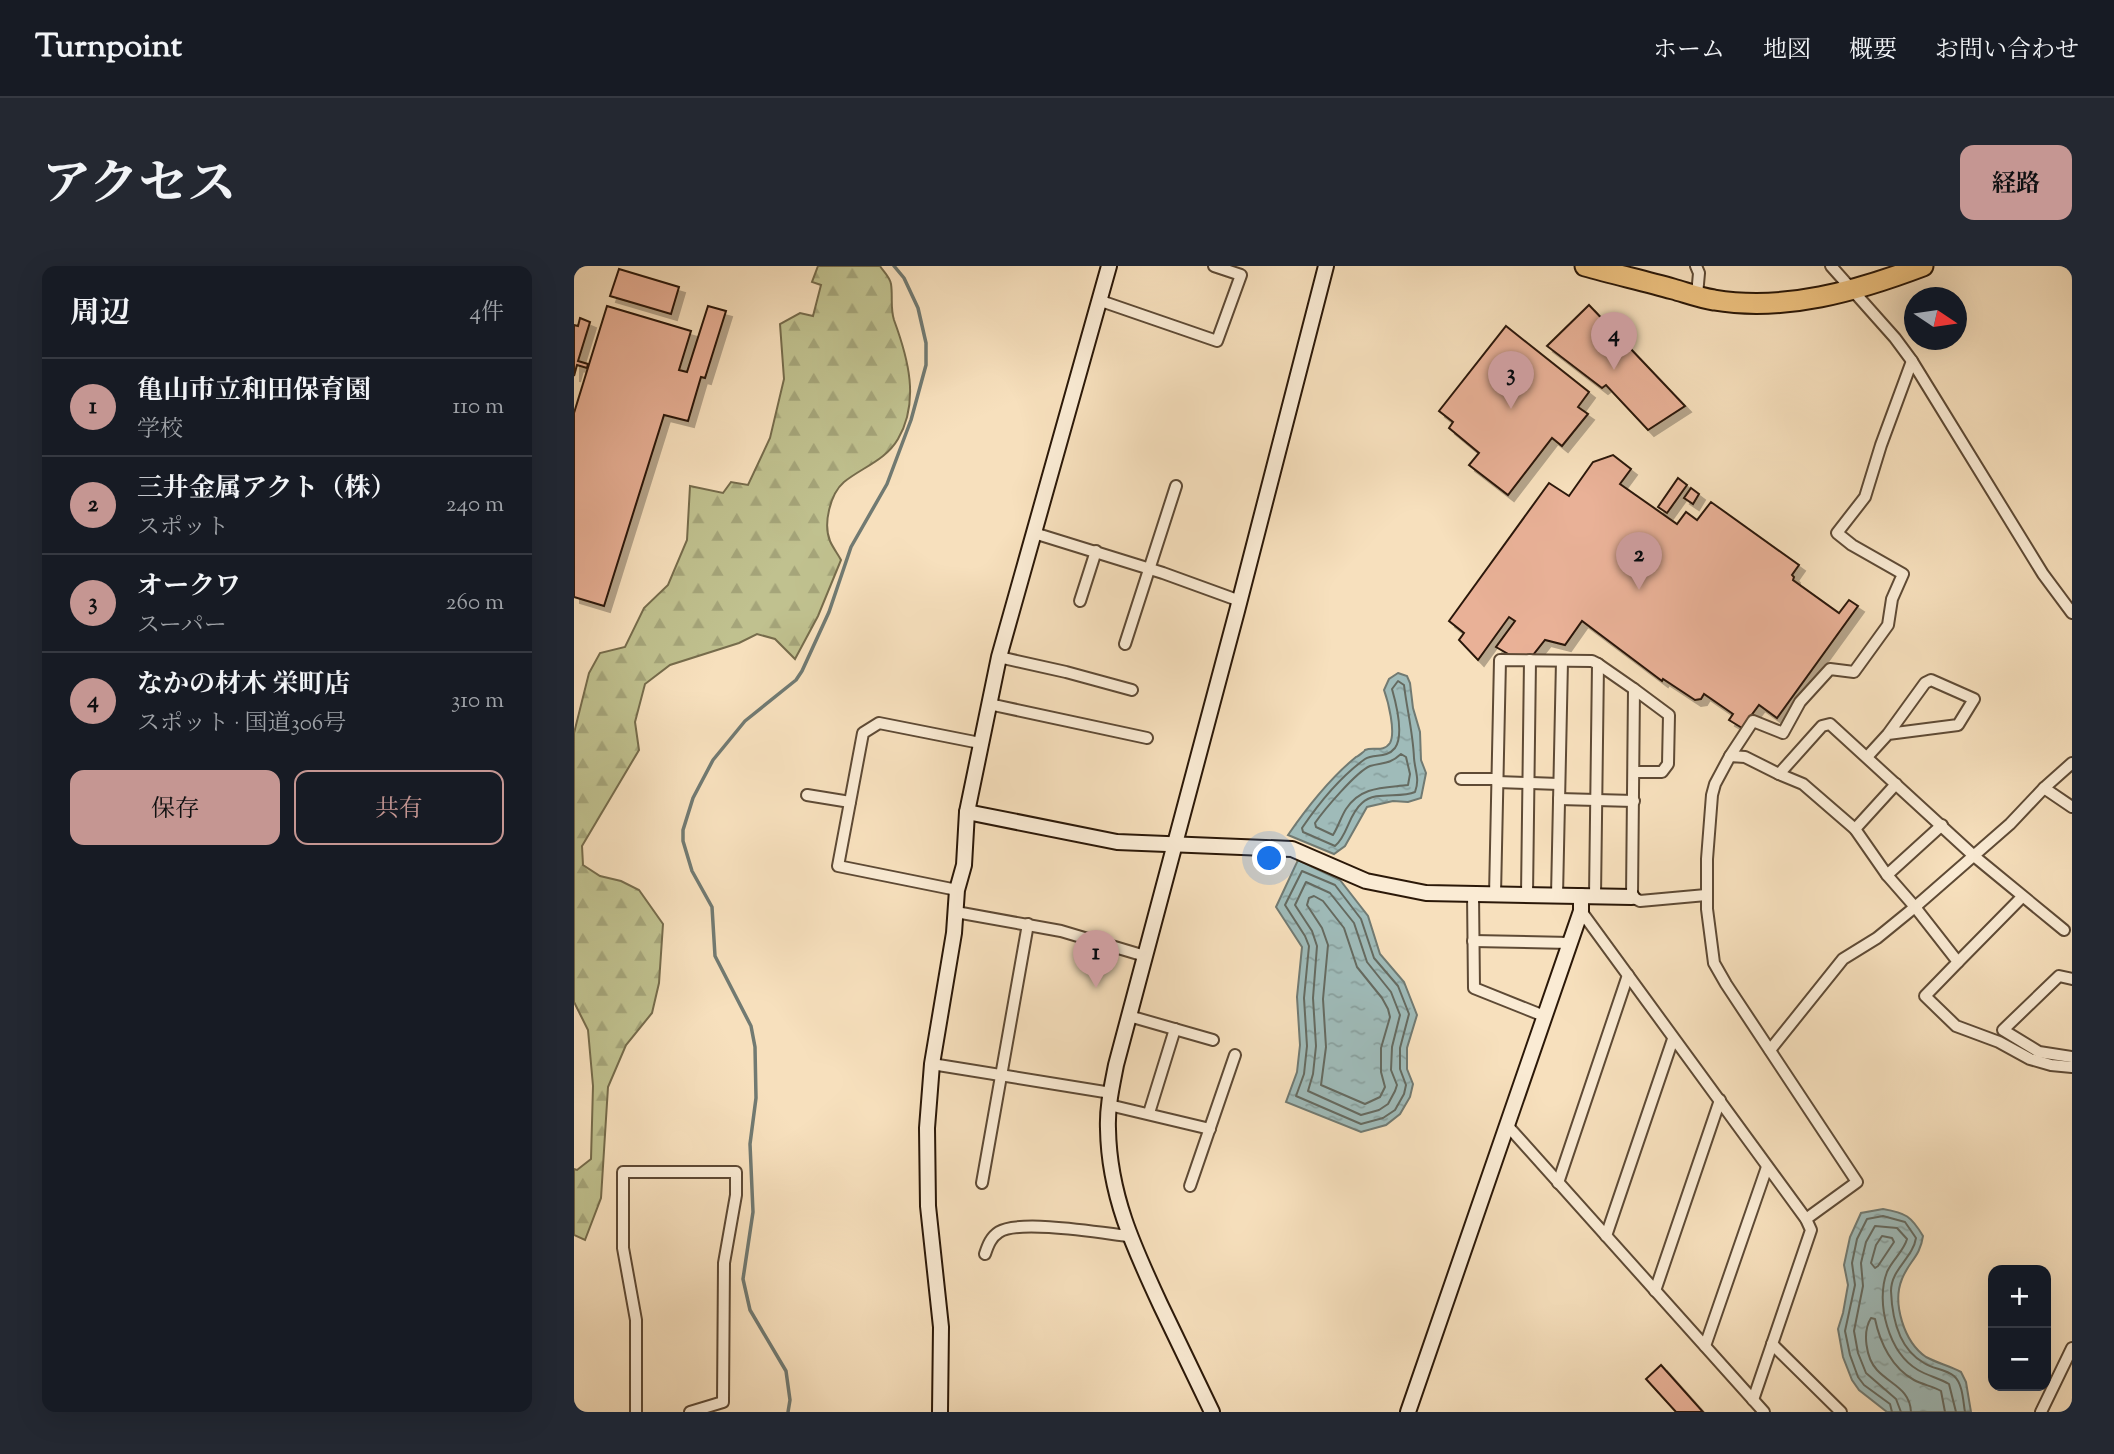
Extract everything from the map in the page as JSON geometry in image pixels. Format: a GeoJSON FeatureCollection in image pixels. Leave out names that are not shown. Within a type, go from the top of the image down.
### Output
{"type":"FeatureCollection","features":[{"type":"Feature","properties":{"kind":"highway"},"geometry":{"type":"LineString","coordinates":[[1585,266],[1713,300],[1736,302],[1780,302],[1853,291],[1923,266]]}},
{"type":"Feature","properties":{"kind":"street"},"geometry":{"type":"LineString","coordinates":[[940,1412],[942,1327],[928,1206],[927,1128],[932,1064],[956,912],[957,890],[964,865],[967,811],[999,657],[1109,266]]}},
{"type":"Feature","properties":{"kind":"street"},"geometry":{"type":"LineString","coordinates":[[1101,301],[1217,341],[1241,275],[1214,266]]}},
{"type":"Feature","properties":{"kind":"street"},"geometry":{"type":"LineString","coordinates":[[1212,1412],[1128,1236],[1110,1159],[1110,1099],[1129,1016],[1326,266]]}},
{"type":"Feature","properties":{"kind":"street"},"geometry":{"type":"LineString","coordinates":[[1696,266],[1699,273],[1697,295]]}},
{"type":"Feature","properties":{"kind":"street"},"geometry":{"type":"LineString","coordinates":[[1830,266],[1895,338],[1912,361],[2043,574],[2072,613]]}},
{"type":"Feature","properties":{"kind":"street"},"geometry":{"type":"LineString","coordinates":[[1807,1219],[1857,1182],[1714,963],[1706,895],[1712,795],[1730,755],[1753,721],[1783,733],[1800,702],[1829,669],[1854,672],[1888,625],[1892,599],[1903,575],[1837,533],[1865,497],[1912,361]]}},
{"type":"Feature","properties":{"kind":"street"},"geometry":{"type":"LineString","coordinates":[[1125,644],[1147,578],[1147,569],[1176,486]]}},
{"type":"Feature","properties":{"kind":"street"},"geometry":{"type":"LineString","coordinates":[[1034,533],[1096,551],[1240,601]]}},
{"type":"Feature","properties":{"kind":"street"},"geometry":{"type":"LineString","coordinates":[[1080,601],[1096,551]]}},
{"type":"Feature","properties":{"kind":"street"},"geometry":{"type":"LineString","coordinates":[[999,657],[1132,690]]}},
{"type":"Feature","properties":{"kind":"street"},"geometry":{"type":"LineString","coordinates":[[1495,895],[1500,660],[1592,661],[1669,715],[1668,764],[1662,772],[1634,772]]}},
{"type":"Feature","properties":{"kind":"street"},"geometry":{"type":"LineString","coordinates":[[1527,895],[1531,660]]}},
{"type":"Feature","properties":{"kind":"street"},"geometry":{"type":"LineString","coordinates":[[1557,896],[1562,661]]}},
{"type":"Feature","properties":{"kind":"street"},"geometry":{"type":"LineString","coordinates":[[1408,1412],[1585,901],[1595,800],[1598,664]]}},
{"type":"Feature","properties":{"kind":"street"},"geometry":{"type":"LineString","coordinates":[[1867,757],[1888,734],[1925,682],[1931,680],[1974,699],[1958,725],[1888,734]]}},
{"type":"Feature","properties":{"kind":"street"},"geometry":{"type":"LineString","coordinates":[[1632,897],[1634,689]]}},
{"type":"Feature","properties":{"kind":"street"},"geometry":{"type":"LineString","coordinates":[[989,704],[1147,738]]}},
{"type":"Feature","properties":{"kind":"street"},"geometry":{"type":"LineString","coordinates":[[957,890],[838,866],[863,733],[879,723],[980,743]]}},
{"type":"Feature","properties":{"kind":"street"},"geometry":{"type":"LineString","coordinates":[[1779,774],[1822,726],[1830,724],[1974,856],[2064,930]]}},
{"type":"Feature","properties":{"kind":"street"},"geometry":{"type":"LineString","coordinates":[[1730,755],[1745,757],[1803,784],[1855,829],[1887,875],[1958,962]]}},
{"type":"Feature","properties":{"kind":"street"},"geometry":{"type":"LineString","coordinates":[[1770,1050],[1843,958],[1877,939],[2010,824],[2072,763]]}},
{"type":"Feature","properties":{"kind":"street"},"geometry":{"type":"LineString","coordinates":[[1461,779],[1559,784]]}},
{"type":"Feature","properties":{"kind":"street"},"geometry":{"type":"LineString","coordinates":[[1855,829],[1896,784]]}},
{"type":"Feature","properties":{"kind":"street"},"geometry":{"type":"LineString","coordinates":[[2044,788],[2072,807]]}},
{"type":"Feature","properties":{"kind":"street"},"geometry":{"type":"LineString","coordinates":[[807,795],[850,802]]}},
{"type":"Feature","properties":{"kind":"street"},"geometry":{"type":"LineString","coordinates":[[1559,799],[1634,801]]}},
{"type":"Feature","properties":{"kind":"street"},"geometry":{"type":"LineString","coordinates":[[967,811],[1117,842],[1292,849],[1366,881],[1426,893],[1557,896],[1585,901],[1632,897],[1640,901],[1706,895]]}},
{"type":"Feature","properties":{"kind":"street"},"geometry":{"type":"LineString","coordinates":[[1887,875],[1942,825]]}},
{"type":"Feature","properties":{"kind":"street"},"geometry":{"type":"LineString","coordinates":[[1473,894],[1474,988],[1544,1016]]}},
{"type":"Feature","properties":{"kind":"street"},"geometry":{"type":"LineString","coordinates":[[2022,897],[1925,996],[1956,1027],[1998,1042],[2030,1059],[2072,1067]]}},
{"type":"Feature","properties":{"kind":"street"},"geometry":{"type":"LineString","coordinates":[[1585,901],[1628,975],[1807,1219],[1811,1230],[1753,1400]]}},
{"type":"Feature","properties":{"kind":"street"},"geometry":{"type":"LineString","coordinates":[[956,912],[1028,924],[1145,956]]}},
{"type":"Feature","properties":{"kind":"street"},"geometry":{"type":"LineString","coordinates":[[982,1183],[1028,924]]}},
{"type":"Feature","properties":{"kind":"street"},"geometry":{"type":"LineString","coordinates":[[1473,941],[1570,943]]}},
{"type":"Feature","properties":{"kind":"street"},"geometry":{"type":"LineString","coordinates":[[1558,1183],[1628,975]]}},
{"type":"Feature","properties":{"kind":"street"},"geometry":{"type":"LineString","coordinates":[[2072,979],[2059,975],[2003,1030],[2039,1052],[2072,1057]]}},
{"type":"Feature","properties":{"kind":"street"},"geometry":{"type":"LineString","coordinates":[[1129,1016],[1213,1040]]}},
{"type":"Feature","properties":{"kind":"street"},"geometry":{"type":"LineString","coordinates":[[1149,1113],[1175,1029]]}},
{"type":"Feature","properties":{"kind":"street"},"geometry":{"type":"LineString","coordinates":[[1606,1236],[1673,1039]]}},
{"type":"Feature","properties":{"kind":"street"},"geometry":{"type":"LineString","coordinates":[[1190,1186],[1235,1055]]}},
{"type":"Feature","properties":{"kind":"street"},"geometry":{"type":"LineString","coordinates":[[932,1064],[1002,1075],[1110,1099],[1149,1113],[1210,1129]]}},
{"type":"Feature","properties":{"kind":"street"},"geometry":{"type":"LineString","coordinates":[[1655,1291],[1720,1100]]}},
{"type":"Feature","properties":{"kind":"street"},"geometry":{"type":"LineString","coordinates":[[1506,1124],[1764,1412]]}},
{"type":"Feature","properties":{"kind":"street"},"geometry":{"type":"LineString","coordinates":[[1704,1346],[1767,1167]]}},
{"type":"Feature","properties":{"kind":"street"},"geometry":{"type":"LineString","coordinates":[[636,1412],[636,1320],[623,1248],[623,1172],[736,1172],[736,1195],[724,1263],[723,1402],[690,1412]]}},
{"type":"Feature","properties":{"kind":"street"},"geometry":{"type":"LineString","coordinates":[[985,1254],[988,1243],[999,1232],[1021,1226],[1128,1236]]}},
{"type":"Feature","properties":{"kind":"street"},"geometry":{"type":"LineString","coordinates":[[1772,1344],[1841,1412]]}},
{"type":"Feature","properties":{"kind":"street"},"geometry":{"type":"LineString","coordinates":[[2041,1412],[2072,1348]]}},
{"type":"Feature","properties":{"kind":"green space"},"geometry":{"type":"Polygon","coordinates":[[[818,266],[880,266],[888,277],[893,315],[907,364],[909,410],[898,439],[887,453],[844,482],[835,494],[827,526],[830,541],[841,560],[818,616],[795,659],[775,639],[757,634],[739,643],[670,665],[645,684],[635,722],[639,750],[582,846],[583,865],[600,876],[621,881],[639,890],[663,924],[659,983],[652,1013],[626,1045],[608,1087],[601,1198],[585,1240],[574,1235],[574,1169],[577,1170],[591,1159],[593,1086],[588,1030],[574,1002],[574,733],[589,673],[600,653],[625,647],[644,608],[668,585],[687,540],[690,486],[723,493],[731,482],[748,485],[770,438],[784,379],[780,324],[800,313],[813,316],[821,285],[812,282],[818,266]]]}},
{"type":"Feature","properties":{"kind":"water"},"geometry":{"type":"Polygon","coordinates":[[[1398,673],[1407,676],[1410,683],[1420,732],[1421,760],[1426,773],[1421,798],[1367,807],[1345,846],[1334,854],[1288,835],[1319,793],[1346,765],[1365,750],[1381,749],[1390,743],[1392,724],[1384,690],[1389,679],[1398,673]]]}},
{"type":"Feature","properties":{"kind":"water"},"geometry":{"type":"Polygon","coordinates":[[[1298,860],[1340,880],[1368,916],[1380,954],[1404,982],[1417,1015],[1407,1048],[1407,1069],[1413,1084],[1410,1097],[1400,1114],[1386,1125],[1361,1132],[1286,1102],[1297,1072],[1300,1045],[1297,997],[1302,947],[1276,907],[1298,860]]]}},
{"type":"Feature","properties":{"kind":"water"},"geometry":{"type":"Polygon","coordinates":[[[1883,1209],[1907,1217],[1923,1236],[1899,1289],[1899,1310],[1906,1332],[1926,1357],[1961,1372],[1966,1382],[1971,1412],[1887,1412],[1859,1390],[1852,1380],[1843,1357],[1838,1329],[1848,1285],[1844,1265],[1850,1237],[1861,1213],[1883,1209]]]}},
{"type":"Feature","properties":{"kind":"building"},"geometry":{"type":"Polygon","coordinates":[[[619,269],[679,287],[671,314],[610,296],[619,269]]]}},
{"type":"Feature","properties":{"kind":"building"},"geometry":{"type":"Polygon","coordinates":[[[1589,305],[1685,406],[1648,430],[1606,385],[1602,388],[1547,346],[1589,305]]]}},
{"type":"Feature","properties":{"kind":"building"},"geometry":{"type":"Polygon","coordinates":[[[607,306],[691,331],[679,370],[687,372],[708,306],[726,311],[688,421],[664,415],[604,606],[574,597],[574,413],[607,306]]]}},
{"type":"Feature","properties":{"kind":"building"},"geometry":{"type":"Polygon","coordinates":[[[580,318],[590,322],[578,361],[588,364],[587,368],[577,365],[574,376],[574,325],[578,326],[580,318]]]}},
{"type":"Feature","properties":{"kind":"building"},"geometry":{"type":"Polygon","coordinates":[[[1506,326],[1589,392],[1578,407],[1588,414],[1562,446],[1552,438],[1508,495],[1469,465],[1479,453],[1449,428],[1453,422],[1439,411],[1506,326]]]}},
{"type":"Feature","properties":{"kind":"building"},"geometry":{"type":"Polygon","coordinates":[[[1613,455],[1631,469],[1620,484],[1677,524],[1686,512],[1697,520],[1711,502],[1799,565],[1792,575],[1793,580],[1839,613],[1849,600],[1858,606],[1777,718],[1759,705],[1742,728],[1729,720],[1733,714],[1704,694],[1701,699],[1695,700],[1663,679],[1662,681],[1582,621],[1565,645],[1545,640],[1533,655],[1510,655],[1496,647],[1515,621],[1509,617],[1478,660],[1459,640],[1464,633],[1449,621],[1549,483],[1569,496],[1593,462],[1613,455]]]}},
{"type":"Feature","properties":{"kind":"building"},"geometry":{"type":"Polygon","coordinates":[[[1678,478],[1687,485],[1667,513],[1658,507],[1678,478]]]}},
{"type":"Feature","properties":{"kind":"building"},"geometry":{"type":"Polygon","coordinates":[[[1691,488],[1699,494],[1693,504],[1684,498],[1691,488]]]}},
{"type":"Feature","properties":{"kind":"building"},"geometry":{"type":"Polygon","coordinates":[[[1661,1365],[1703,1412],[1676,1412],[1646,1379],[1661,1365]]]}},
{"type":"Feature","properties":{"kind":"waterway"},"geometry":{"type":"LineString","coordinates":[[788,1412],[790,1400],[786,1371],[750,1310],[743,1279],[753,1212],[750,1144],[756,1098],[755,1047],[751,1026],[715,956],[712,907],[692,871],[683,841],[683,830],[693,798],[713,760],[745,721],[796,680],[802,671],[829,612],[851,547],[887,484],[911,420],[926,365],[926,343],[918,308],[904,278],[894,266]]}},
{"type":"Feature","properties":{"kind":"place","name":"なかの材木 栄町店"},"geometry":{"type":"Point","coordinates":[1614,370]}},
{"type":"Feature","properties":{"kind":"place","name":"オークワ"},"geometry":{"type":"Point","coordinates":[1511,409]}},
{"type":"Feature","properties":{"kind":"place","name":"三井金属アクト（株）"},"geometry":{"type":"Point","coordinates":[1639,590]}},
{"type":"Feature","properties":{"kind":"place","name":"亀山市立和田保育園"},"geometry":{"type":"Point","coordinates":[1096,988]}}]}
